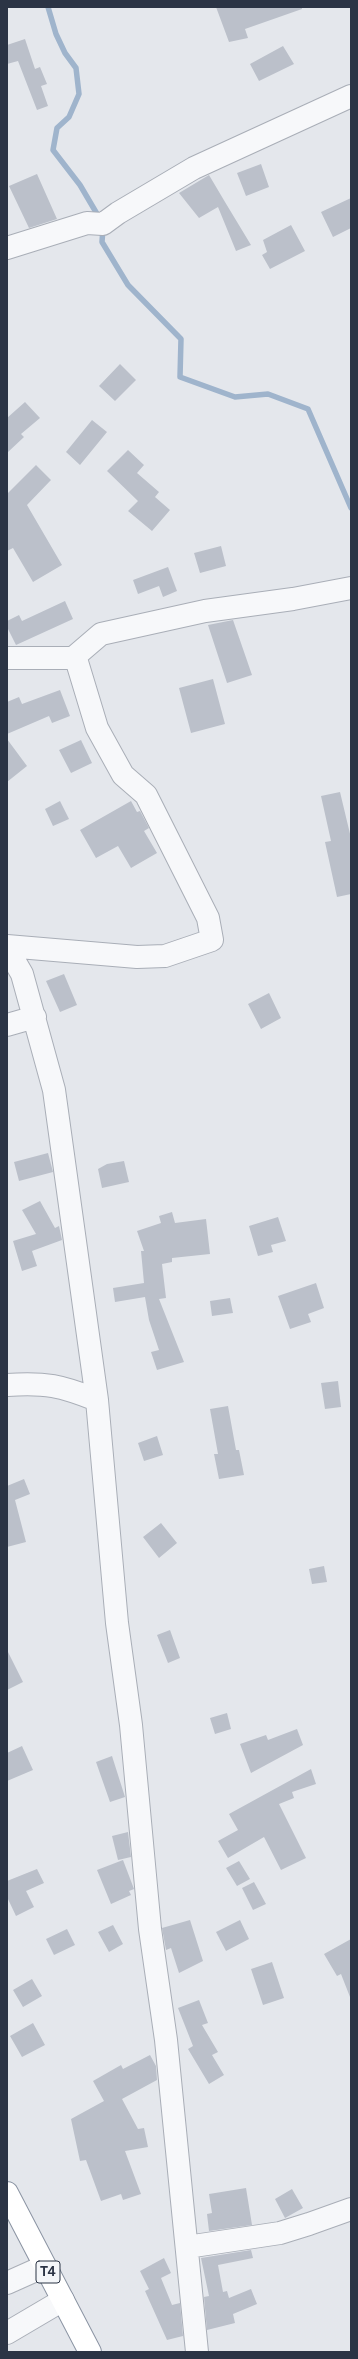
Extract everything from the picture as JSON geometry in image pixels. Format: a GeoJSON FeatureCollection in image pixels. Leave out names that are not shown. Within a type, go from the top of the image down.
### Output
{"type":"FeatureCollection","features":[{"type":"Feature","properties":{"kind":"highway","name":"T4"},"geometry":{"type":"LineString","coordinates":[[7,2193],[90,2352]]}},
{"type":"Feature","properties":{"kind":"street"},"geometry":{"type":"LineString","coordinates":[[7,248],[87,223],[103,224],[118,213],[194,168],[351,96]]}},
{"type":"Feature","properties":{"kind":"street"},"geometry":{"type":"LineString","coordinates":[[7,658],[73,658],[101,634],[206,611],[294,599],[351,588]]}},
{"type":"Feature","properties":{"kind":"street"},"geometry":{"type":"LineString","coordinates":[[7,947],[137,957],[165,956],[212,940],[208,918],[146,795],[123,775],[97,728],[77,662],[73,658]]}},
{"type":"Feature","properties":{"kind":"street"},"geometry":{"type":"LineString","coordinates":[[7,947],[22,974],[54,1090],[97,1400],[117,1624],[131,1725],[150,1929],[166,2040],[197,2352]]}},
{"type":"Feature","properties":{"kind":"street"},"geometry":{"type":"LineString","coordinates":[[7,1025],[35,1017]]}},
{"type":"Feature","properties":{"kind":"street"},"geometry":{"type":"LineString","coordinates":[[7,1385],[37,1383],[66,1388],[97,1400]]}},
{"type":"Feature","properties":{"kind":"street"},"geometry":{"type":"LineString","coordinates":[[187,2247],[280,2232],[351,2209]]}},
{"type":"Feature","properties":{"kind":"street"},"geometry":{"type":"LineString","coordinates":[[7,2283],[45,2266]]}},
{"type":"Feature","properties":{"kind":"street"},"geometry":{"type":"LineString","coordinates":[[7,2334],[63,2300]]}},
{"type":"Feature","properties":{"kind":"building"},"geometry":{"type":"Polygon","coordinates":[[[216,7],[302,7],[302,9],[245,29],[248,38],[229,42],[216,7]]]}},
{"type":"Feature","properties":{"kind":"building"},"geometry":{"type":"Polygon","coordinates":[[[25,39],[35,69],[40,67],[47,84],[41,86],[48,106],[37,110],[18,61],[7,64],[7,45],[25,39]]]}},
{"type":"Feature","properties":{"kind":"building"},"geometry":{"type":"Polygon","coordinates":[[[283,46],[294,64],[259,81],[250,64],[283,46]]]}},
{"type":"Feature","properties":{"kind":"building"},"geometry":{"type":"Polygon","coordinates":[[[261,164],[269,187],[246,196],[237,173],[261,164]]]}},
{"type":"Feature","properties":{"kind":"building"},"geometry":{"type":"Polygon","coordinates":[[[37,174],[57,219],[29,228],[9,186],[37,174]]]}},
{"type":"Feature","properties":{"kind":"building"},"geometry":{"type":"Polygon","coordinates":[[[209,175],[251,245],[236,251],[218,207],[199,218],[179,193],[209,175]]]}},
{"type":"Feature","properties":{"kind":"building"},"geometry":{"type":"Polygon","coordinates":[[[351,198],[351,228],[333,237],[321,212],[351,198]]]}},
{"type":"Feature","properties":{"kind":"building"},"geometry":{"type":"Polygon","coordinates":[[[291,225],[305,251],[270,269],[262,255],[267,252],[263,240],[291,225]]]}},
{"type":"Feature","properties":{"kind":"building"},"geometry":{"type":"Polygon","coordinates":[[[120,364],[136,380],[115,401],[99,386],[120,364]]]}},
{"type":"Feature","properties":{"kind":"building"},"geometry":{"type":"Polygon","coordinates":[[[25,402],[40,418],[21,434],[24,437],[7,453],[7,418],[25,402]]]}},
{"type":"Feature","properties":{"kind":"building"},"geometry":{"type":"Polygon","coordinates":[[[92,420],[107,432],[80,465],[66,452],[92,420]]]}},
{"type":"Feature","properties":{"kind":"building"},"geometry":{"type":"Polygon","coordinates":[[[128,450],[144,465],[137,473],[159,492],[155,497],[170,510],[152,531],[128,511],[138,501],[107,471],[128,450]]]}},
{"type":"Feature","properties":{"kind":"building"},"geometry":{"type":"Polygon","coordinates":[[[36,465],[51,480],[27,505],[62,565],[33,582],[13,548],[7,551],[7,494],[36,465]]]}},
{"type":"Feature","properties":{"kind":"building"},"geometry":{"type":"Polygon","coordinates":[[[221,546],[226,566],[200,573],[194,553],[221,546]]]}},
{"type":"Feature","properties":{"kind":"building"},"geometry":{"type":"Polygon","coordinates":[[[168,567],[177,591],[163,597],[159,586],[138,594],[133,580],[168,567]]]}},
{"type":"Feature","properties":{"kind":"building"},"geometry":{"type":"Polygon","coordinates":[[[65,601],[73,619],[16,645],[7,627],[7,621],[19,615],[22,621],[65,601]]]}},
{"type":"Feature","properties":{"kind":"building"},"geometry":{"type":"Polygon","coordinates":[[[233,620],[252,675],[227,683],[208,625],[233,620]]]}},
{"type":"Feature","properties":{"kind":"building"},"geometry":{"type":"Polygon","coordinates":[[[213,679],[225,724],[191,733],[179,688],[213,679]]]}},
{"type":"Feature","properties":{"kind":"building"},"geometry":{"type":"Polygon","coordinates":[[[60,690],[70,716],[52,723],[49,716],[7,734],[7,702],[19,697],[22,704],[60,690]]]}},
{"type":"Feature","properties":{"kind":"building"},"geometry":{"type":"Polygon","coordinates":[[[7,739],[27,766],[7,782],[7,739]]]}},
{"type":"Feature","properties":{"kind":"building"},"geometry":{"type":"Polygon","coordinates":[[[81,740],[92,763],[71,773],[59,750],[81,740]]]}},
{"type":"Feature","properties":{"kind":"building"},"geometry":{"type":"Polygon","coordinates":[[[340,792],[351,838],[351,894],[337,897],[325,842],[331,841],[321,796],[340,792]]]}},
{"type":"Feature","properties":{"kind":"building"},"geometry":{"type":"Polygon","coordinates":[[[60,801],[69,819],[53,826],[45,809],[60,801]]]}},
{"type":"Feature","properties":{"kind":"building"},"geometry":{"type":"Polygon","coordinates":[[[131,801],[137,812],[140,811],[149,828],[144,831],[157,853],[131,868],[118,846],[96,858],[80,830],[131,801]]]}},
{"type":"Feature","properties":{"kind":"building"},"geometry":{"type":"Polygon","coordinates":[[[64,974],[77,1005],[60,1012],[46,981],[64,974]]]}},
{"type":"Feature","properties":{"kind":"building"},"geometry":{"type":"Polygon","coordinates":[[[269,993],[281,1018],[261,1029],[248,1004],[269,993]]]}},
{"type":"Feature","properties":{"kind":"building"},"geometry":{"type":"Polygon","coordinates":[[[48,1153],[53,1172],[19,1181],[14,1162],[48,1153]]]}},
{"type":"Feature","properties":{"kind":"building"},"geometry":{"type":"Polygon","coordinates":[[[124,1161],[129,1182],[102,1188],[98,1169],[107,1164],[124,1161]]]}},
{"type":"Feature","properties":{"kind":"building"},"geometry":{"type":"Polygon","coordinates":[[[40,1201],[55,1228],[59,1226],[62,1240],[32,1251],[37,1266],[22,1271],[13,1241],[36,1234],[22,1210],[40,1201]]]}},
{"type":"Feature","properties":{"kind":"building"},"geometry":{"type":"Polygon","coordinates":[[[172,1212],[175,1223],[206,1219],[210,1254],[172,1258],[172,1262],[162,1264],[166,1298],[159,1299],[184,1362],[157,1370],[151,1352],[159,1350],[149,1320],[145,1297],[115,1302],[113,1288],[144,1283],[141,1251],[144,1251],[137,1231],[161,1223],[159,1216],[172,1212]]]}},
{"type":"Feature","properties":{"kind":"building"},"geometry":{"type":"Polygon","coordinates":[[[278,1217],[286,1241],[271,1245],[273,1252],[258,1256],[249,1226],[278,1217]]]}},
{"type":"Feature","properties":{"kind":"building"},"geometry":{"type":"Polygon","coordinates":[[[316,1283],[324,1308],[308,1314],[311,1322],[290,1329],[278,1296],[316,1283]]]}},
{"type":"Feature","properties":{"kind":"building"},"geometry":{"type":"Polygon","coordinates":[[[230,1298],[233,1313],[212,1316],[210,1301],[230,1298]]]}},
{"type":"Feature","properties":{"kind":"building"},"geometry":{"type":"Polygon","coordinates":[[[338,1381],[341,1407],[325,1409],[321,1383],[338,1381]]]}},
{"type":"Feature","properties":{"kind":"building"},"geometry":{"type":"Polygon","coordinates":[[[228,1406],[236,1450],[239,1450],[244,1475],[219,1479],[214,1454],[218,1454],[210,1409],[228,1406]]]}},
{"type":"Feature","properties":{"kind":"building"},"geometry":{"type":"Polygon","coordinates":[[[157,1436],[163,1455],[144,1461],[138,1443],[157,1436]]]}},
{"type":"Feature","properties":{"kind":"building"},"geometry":{"type":"Polygon","coordinates":[[[24,1479],[30,1494],[15,1500],[26,1542],[7,1547],[7,1486],[24,1479]]]}},
{"type":"Feature","properties":{"kind":"building"},"geometry":{"type":"Polygon","coordinates":[[[161,1523],[177,1543],[159,1558],[143,1537],[161,1523]]]}},
{"type":"Feature","properties":{"kind":"building"},"geometry":{"type":"Polygon","coordinates":[[[324,1566],[327,1582],[312,1584],[309,1569],[324,1566]]]}},
{"type":"Feature","properties":{"kind":"building"},"geometry":{"type":"Polygon","coordinates":[[[170,1630],[180,1658],[168,1663],[157,1635],[170,1630]]]}},
{"type":"Feature","properties":{"kind":"building"},"geometry":{"type":"Polygon","coordinates":[[[7,1650],[23,1682],[7,1690],[7,1650]]]}},
{"type":"Feature","properties":{"kind":"building"},"geometry":{"type":"Polygon","coordinates":[[[227,1713],[231,1729],[215,1734],[210,1718],[227,1713]]]}},
{"type":"Feature","properties":{"kind":"building"},"geometry":{"type":"Polygon","coordinates":[[[297,1729],[303,1745],[251,1773],[240,1744],[266,1735],[268,1740],[297,1729]]]}},
{"type":"Feature","properties":{"kind":"building"},"geometry":{"type":"Polygon","coordinates":[[[22,1746],[33,1770],[7,1781],[7,1753],[22,1746]]]}},
{"type":"Feature","properties":{"kind":"building"},"geometry":{"type":"Polygon","coordinates":[[[112,1756],[125,1797],[110,1802],[96,1762],[112,1756]]]}},
{"type":"Feature","properties":{"kind":"building"},"geometry":{"type":"Polygon","coordinates":[[[311,1769],[316,1784],[292,1792],[294,1798],[279,1804],[306,1858],[281,1870],[264,1837],[228,1858],[218,1841],[238,1830],[229,1814],[311,1769]]]}},
{"type":"Feature","properties":{"kind":"building"},"geometry":{"type":"Polygon","coordinates":[[[128,1832],[131,1857],[118,1860],[112,1836],[128,1832]]]}},
{"type":"Feature","properties":{"kind":"building"},"geometry":{"type":"Polygon","coordinates":[[[123,1860],[134,1889],[129,1891],[131,1895],[111,1904],[97,1870],[123,1860]]]}},
{"type":"Feature","properties":{"kind":"building"},"geometry":{"type":"Polygon","coordinates":[[[239,1861],[250,1879],[237,1886],[226,1868],[239,1861]]]}},
{"type":"Feature","properties":{"kind":"building"},"geometry":{"type":"Polygon","coordinates":[[[37,1869],[44,1883],[26,1891],[34,1907],[16,1916],[7,1897],[7,1881],[37,1869]]]}},
{"type":"Feature","properties":{"kind":"building"},"geometry":{"type":"Polygon","coordinates":[[[254,1882],[266,1904],[253,1910],[242,1888],[254,1882]]]}},
{"type":"Feature","properties":{"kind":"building"},"geometry":{"type":"Polygon","coordinates":[[[190,1920],[203,1961],[179,1973],[171,1948],[166,1950],[162,1928],[190,1920]]]}},
{"type":"Feature","properties":{"kind":"building"},"geometry":{"type":"Polygon","coordinates":[[[240,1920],[249,1939],[226,1951],[216,1932],[240,1920]]]}},
{"type":"Feature","properties":{"kind":"building"},"geometry":{"type":"Polygon","coordinates":[[[113,1925],[123,1944],[109,1952],[98,1932],[113,1925]]]}},
{"type":"Feature","properties":{"kind":"building"},"geometry":{"type":"Polygon","coordinates":[[[67,1929],[75,1945],[54,1955],[46,1939],[67,1929]]]}},
{"type":"Feature","properties":{"kind":"building"},"geometry":{"type":"Polygon","coordinates":[[[351,1939],[350,1997],[341,1974],[337,1976],[324,1954],[351,1939]]]}},
{"type":"Feature","properties":{"kind":"building"},"geometry":{"type":"Polygon","coordinates":[[[272,1962],[284,1998],[263,2005],[251,1969],[272,1962]]]}},
{"type":"Feature","properties":{"kind":"building"},"geometry":{"type":"Polygon","coordinates":[[[32,1979],[42,1996],[23,2007],[13,1990],[32,1979]]]}},
{"type":"Feature","properties":{"kind":"building"},"geometry":{"type":"Polygon","coordinates":[[[199,2000],[208,2023],[202,2025],[218,2052],[212,2055],[224,2075],[209,2084],[188,2049],[193,2046],[178,2008],[199,2000]]]}},
{"type":"Feature","properties":{"kind":"building"},"geometry":{"type":"Polygon","coordinates":[[[33,2023],[45,2045],[22,2057],[10,2036],[33,2023]]]}},
{"type":"Feature","properties":{"kind":"building"},"geometry":{"type":"Polygon","coordinates":[[[150,2055],[156,2066],[157,2080],[122,2099],[138,2129],[144,2128],[148,2147],[125,2151],[141,2194],[123,2200],[121,2194],[101,2201],[86,2160],[80,2161],[71,2119],[104,2101],[93,2081],[121,2065],[123,2069],[150,2055]]]}},
{"type":"Feature","properties":{"kind":"building"},"geometry":{"type":"Polygon","coordinates":[[[246,2188],[252,2225],[209,2231],[207,2214],[212,2213],[209,2194],[246,2188]]]}},
{"type":"Feature","properties":{"kind":"building"},"geometry":{"type":"Polygon","coordinates":[[[292,2189],[303,2208],[285,2218],[275,2199],[292,2189]]]}},
{"type":"Feature","properties":{"kind":"building"},"geometry":{"type":"Polygon","coordinates":[[[251,2250],[253,2258],[218,2265],[223,2292],[227,2291],[229,2298],[251,2289],[257,2304],[233,2314],[235,2323],[207,2330],[204,2297],[209,2296],[201,2258],[251,2250]]]}},
{"type":"Feature","properties":{"kind":"building"},"geometry":{"type":"Polygon","coordinates":[[[164,2258],[171,2273],[161,2278],[172,2305],[180,2303],[183,2336],[167,2340],[145,2291],[149,2289],[140,2271],[164,2258]]]}},
{"type":"Feature","properties":{"kind":"waterway"},"geometry":{"type":"LineString","coordinates":[[48,7],[56,34],[65,53],[76,68],[79,94],[69,117],[57,128],[53,150],[80,185],[100,219]]}},
{"type":"Feature","properties":{"kind":"waterway"},"geometry":{"type":"LineString","coordinates":[[103,228],[102,242],[128,285],[181,339],[180,377],[235,397],[268,394],[308,409],[351,508]]}}]}
